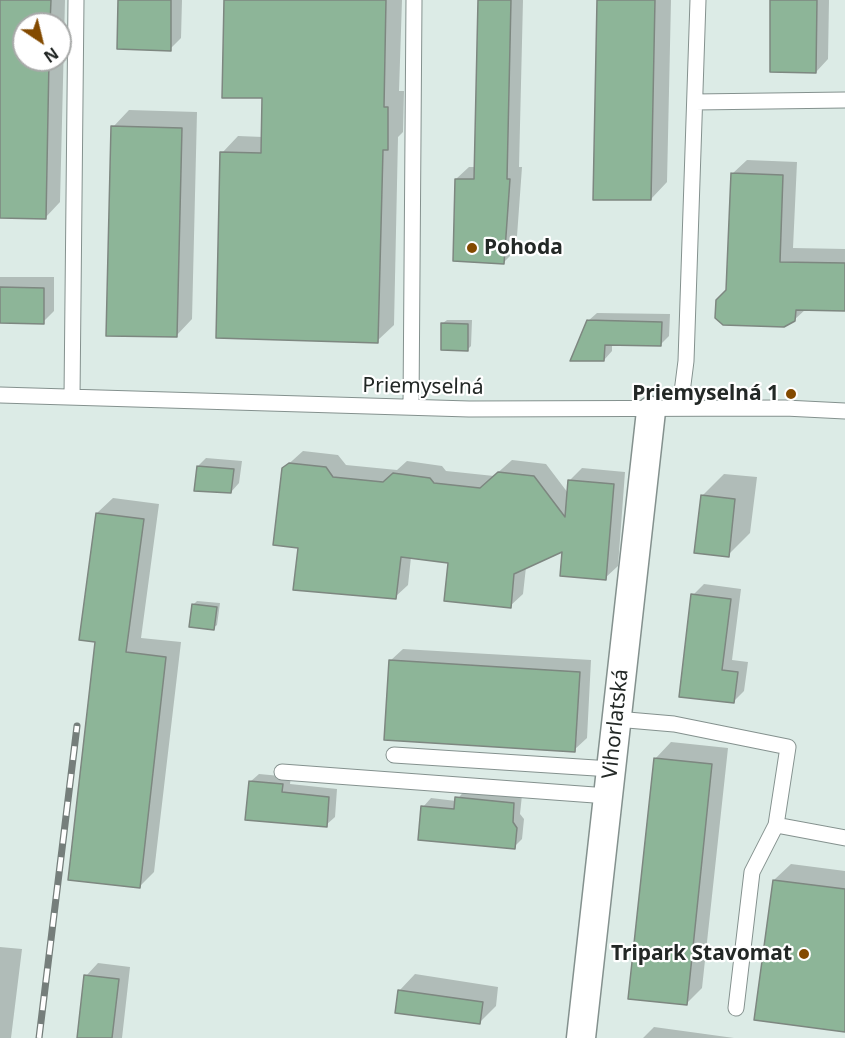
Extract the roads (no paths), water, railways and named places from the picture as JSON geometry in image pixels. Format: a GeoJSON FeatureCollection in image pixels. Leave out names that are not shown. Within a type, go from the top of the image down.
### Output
{"type":"FeatureCollection","features":[{"type":"Feature","properties":{"kind":"street","name":"Vihorlatská"},"geometry":{"type":"LineString","coordinates":[[581,1038],[651,411]]}},
{"type":"Feature","properties":{"kind":"lane"},"geometry":{"type":"LineString","coordinates":[[72,397],[76,0]]}},
{"type":"Feature","properties":{"kind":"lane"},"geometry":{"type":"LineString","coordinates":[[411,407],[414,0]]}},
{"type":"Feature","properties":{"kind":"lane"},"geometry":{"type":"LineString","coordinates":[[680,408],[686,362],[698,0]]}},
{"type":"Feature","properties":{"kind":"lane"},"geometry":{"type":"LineString","coordinates":[[695,102],[845,100]]}},
{"type":"Feature","properties":{"kind":"lane","name":"Priemyselná"},"geometry":{"type":"LineString","coordinates":[[0,395],[411,407],[845,411]]}},
{"type":"Feature","properties":{"kind":"lane"},"geometry":{"type":"LineString","coordinates":[[616,719],[674,724],[788,747],[776,825],[752,872],[736,1008]]}},
{"type":"Feature","properties":{"kind":"lane"},"geometry":{"type":"LineString","coordinates":[[394,755],[609,783]]}},
{"type":"Feature","properties":{"kind":"lane"},"geometry":{"type":"LineString","coordinates":[[282,772],[609,783]]}},
{"type":"Feature","properties":{"kind":"lane"},"geometry":{"type":"LineString","coordinates":[[776,825],[845,838]]}},
{"type":"Feature","properties":{"kind":"railway"},"geometry":{"type":"LineString","coordinates":[[39,1038],[77,726]]}},
{"type":"Feature","properties":{"kind":"place","name":"Pohoda"},"geometry":{"type":"Point","coordinates":[472,248]}},
{"type":"Feature","properties":{"kind":"place","name":"Priemyselná 1"},"geometry":{"type":"Point","coordinates":[791,394]}},
{"type":"Feature","properties":{"kind":"place","name":"Tripark Stavomat"},"geometry":{"type":"Point","coordinates":[804,954]}}]}
